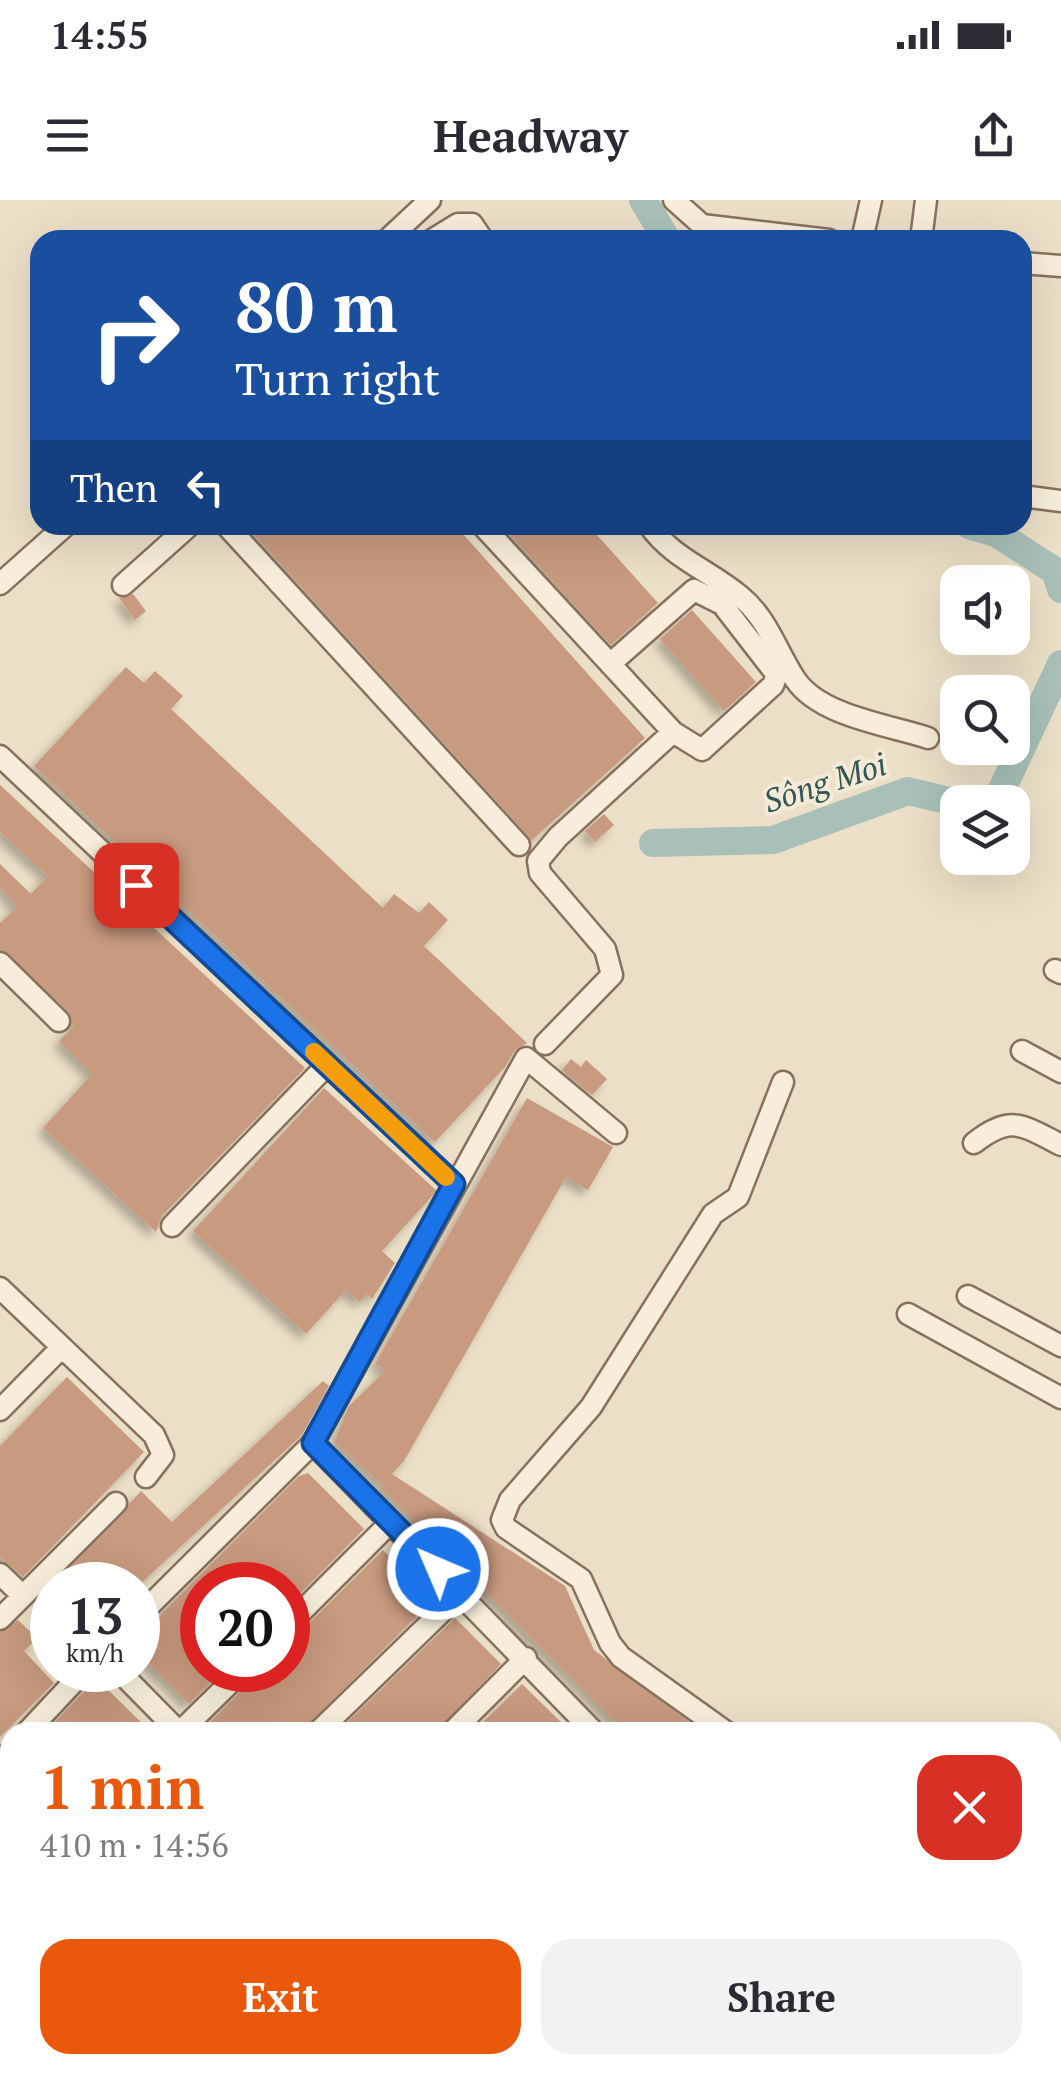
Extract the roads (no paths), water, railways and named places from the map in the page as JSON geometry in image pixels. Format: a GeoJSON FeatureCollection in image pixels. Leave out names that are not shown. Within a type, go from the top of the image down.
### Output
{"type":"FeatureCollection","features":[{"type":"Feature","properties":{"kind":"street"},"geometry":{"type":"LineString","coordinates":[[397,230],[430,200]]}},
{"type":"Feature","properties":{"kind":"street"},"geometry":{"type":"LineString","coordinates":[[674,200],[702,226],[738,230]]}},
{"type":"Feature","properties":{"kind":"street"},"geometry":{"type":"LineString","coordinates":[[864,230],[871,200]]}},
{"type":"Feature","properties":{"kind":"street"},"geometry":{"type":"LineString","coordinates":[[922,230],[926,200]]}},
{"type":"Feature","properties":{"kind":"street"},"geometry":{"type":"LineString","coordinates":[[448,230],[458,224],[472,224],[476,230]]}},
{"type":"Feature","properties":{"kind":"street"},"geometry":{"type":"LineString","coordinates":[[1032,264],[1061,266]]}},
{"type":"Feature","properties":{"kind":"street"},"geometry":{"type":"LineString","coordinates":[[1032,497],[1061,501]]}},
{"type":"Feature","properties":{"kind":"street"},"geometry":{"type":"LineString","coordinates":[[0,584],[55,535]]}},
{"type":"Feature","properties":{"kind":"street"},"geometry":{"type":"LineString","coordinates":[[124,585],[179,535]]}},
{"type":"Feature","properties":{"kind":"street"},"geometry":{"type":"LineString","coordinates":[[235,535],[519,845]]}},
{"type":"Feature","properties":{"kind":"street"},"geometry":{"type":"LineString","coordinates":[[491,535],[610,664],[673,732],[702,750],[773,686],[778,676],[722,604],[694,590],[610,664]]}},
{"type":"Feature","properties":{"kind":"street"},"geometry":{"type":"LineString","coordinates":[[658,535],[675,555],[724,583],[758,614],[806,691],[836,709],[928,738]]}},
{"type":"Feature","properties":{"kind":"street"},"geometry":{"type":"LineString","coordinates":[[546,1044],[612,975],[605,950],[540,872],[538,861],[558,837],[673,732]]}},
{"type":"Feature","properties":{"kind":"street"},"geometry":{"type":"LineString","coordinates":[[0,756],[454,1184]]}},
{"type":"Feature","properties":{"kind":"street"},"geometry":{"type":"LineString","coordinates":[[0,964],[59,1022]]}},
{"type":"Feature","properties":{"kind":"street"},"geometry":{"type":"LineString","coordinates":[[1022,1051],[1061,1072]]}},
{"type":"Feature","properties":{"kind":"street"},"geometry":{"type":"LineString","coordinates":[[160,1594],[313,1443],[526,1058],[616,1132]]}},
{"type":"Feature","properties":{"kind":"street"},"geometry":{"type":"LineString","coordinates":[[172,1226],[327,1065]]}},
{"type":"Feature","properties":{"kind":"street"},"geometry":{"type":"LineString","coordinates":[[712,1722],[621,1657],[610,1643],[581,1579],[506,1528],[502,1520],[510,1500],[591,1406],[713,1214],[738,1197],[784,1082]]}},
{"type":"Feature","properties":{"kind":"street"},"geometry":{"type":"LineString","coordinates":[[974,1143],[993,1128],[1010,1123],[1061,1144]]}},
{"type":"Feature","properties":{"kind":"street"},"geometry":{"type":"LineString","coordinates":[[0,1288],[160,1444],[160,1464],[146,1478]]}},
{"type":"Feature","properties":{"kind":"street"},"geometry":{"type":"LineString","coordinates":[[968,1296],[1061,1346]]}},
{"type":"Feature","properties":{"kind":"street"},"geometry":{"type":"LineString","coordinates":[[908,1314],[1061,1398]]}},
{"type":"Feature","properties":{"kind":"street"},"geometry":{"type":"LineString","coordinates":[[0,1410],[60,1348]]}},
{"type":"Feature","properties":{"kind":"street"},"geometry":{"type":"LineString","coordinates":[[313,1443],[526,1658],[582,1722]]}},
{"type":"Feature","properties":{"kind":"street"},"geometry":{"type":"LineString","coordinates":[[0,1619],[116,1503]]}},
{"type":"Feature","properties":{"kind":"street"},"geometry":{"type":"LineString","coordinates":[[310,1603],[391,1522]]}},
{"type":"Feature","properties":{"kind":"street"},"geometry":{"type":"LineString","coordinates":[[0,1574],[22,1596]]}},
{"type":"Feature","properties":{"kind":"street"},"geometry":{"type":"LineString","coordinates":[[328,1722],[462,1593]]}},
{"type":"Feature","properties":{"kind":"street"},"geometry":{"type":"LineString","coordinates":[[462,1722],[526,1658]]}},
{"type":"Feature","properties":{"kind":"street"},"geometry":{"type":"LineString","coordinates":[[37,1722],[65,1692]]}},
{"type":"Feature","properties":{"kind":"street"},"geometry":{"type":"LineString","coordinates":[[140,1692],[169,1722]]}},
{"type":"Feature","properties":{"kind":"street"},"geometry":{"type":"LineString","coordinates":[[189,1722],[220,1692]]}},
{"type":"Feature","properties":{"kind":"waterway","name":"Sông Moi"},"geometry":{"type":"LineString","coordinates":[[643,200],[661,230]]}},
{"type":"Feature","properties":{"kind":"waterway","name":"Sông Moi"},"geometry":{"type":"LineString","coordinates":[[999,535],[1055,571],[1061,589]]}},
{"type":"Feature","properties":{"kind":"waterway","name":"Sông Moi"},"geometry":{"type":"LineString","coordinates":[[1004,785],[1061,664]]}},
{"type":"Feature","properties":{"kind":"waterway","name":"Sông Moi"},"geometry":{"type":"LineString","coordinates":[[653,843],[773,840],[908,791],[940,799]]}}]}
